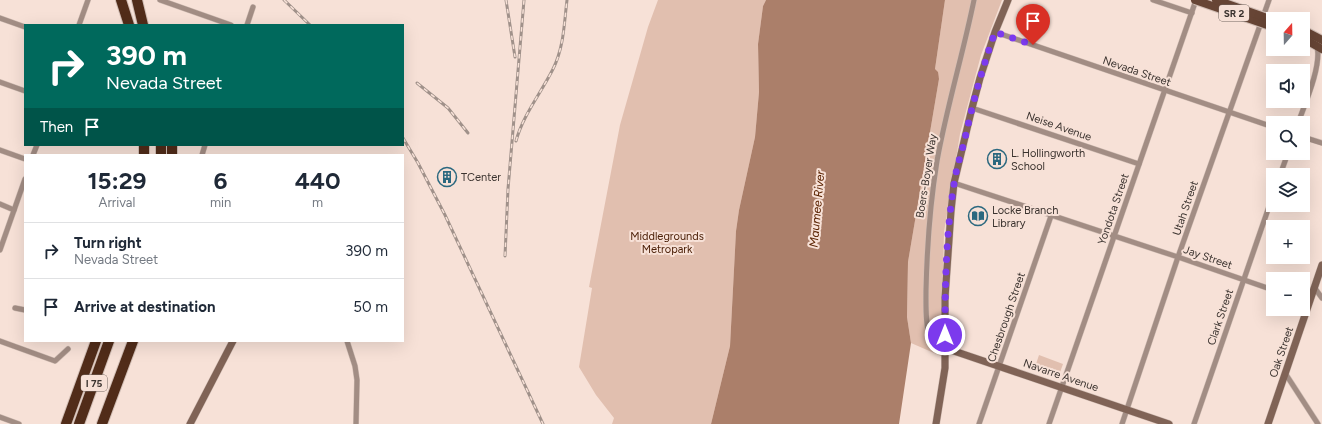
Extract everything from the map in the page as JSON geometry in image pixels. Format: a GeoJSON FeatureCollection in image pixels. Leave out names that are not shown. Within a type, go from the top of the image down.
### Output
{"type":"FeatureCollection","features":[{"type":"Feature","properties":{"kind":"highway"},"geometry":{"type":"LineString","coordinates":[[137,0],[143,24]]}},
{"type":"Feature","properties":{"kind":"highway"},"geometry":{"type":"LineString","coordinates":[[121,1],[129,24]]}},
{"type":"Feature","properties":{"kind":"highway"},"geometry":{"type":"LineString","coordinates":[[141,12],[147,24]]}},
{"type":"Feature","properties":{"kind":"highway"},"geometry":{"type":"LineString","coordinates":[[66,424],[96,342]]}},
{"type":"Feature","properties":{"kind":"highway","name":"I 75"},"geometry":{"type":"LineString","coordinates":[[79,424],[109,342]]}},
{"type":"Feature","properties":{"kind":"highway","name":"I 75"},"geometry":{"type":"LineString","coordinates":[[102,424],[133,343]]}},
{"type":"Feature","properties":{"kind":"main road","name":"SR 2"},"geometry":{"type":"LineString","coordinates":[[1195,0],[1266,25]]}},
{"type":"Feature","properties":{"kind":"main road","name":"SR 2"},"geometry":{"type":"LineString","coordinates":[[1216,0],[1266,18]]}},
{"type":"Feature","properties":{"kind":"main road"},"geometry":{"type":"LineString","coordinates":[[1310,33],[1313,34],[1320,45]]}},
{"type":"Feature","properties":{"kind":"main road"},"geometry":{"type":"LineString","coordinates":[[1310,41],[1320,45]]}},
{"type":"Feature","properties":{"kind":"street"},"geometry":{"type":"LineString","coordinates":[[79,24],[88,0]]}},
{"type":"Feature","properties":{"kind":"street"},"geometry":{"type":"LineString","coordinates":[[160,0],[228,24]]}},
{"type":"Feature","properties":{"kind":"street","name":"Boers-Boyer Way"},"geometry":{"type":"LineString","coordinates":[[946,348],[932,342],[928,334],[926,262],[930,214],[942,139],[974,0]]}},
{"type":"Feature","properties":{"kind":"street"},"geometry":{"type":"LineString","coordinates":[[936,424],[943,384],[946,348],[945,298],[954,183],[972,108],[995,32],[1008,0]]}},
{"type":"Feature","properties":{"kind":"street"},"geometry":{"type":"LineString","coordinates":[[1154,0],[1192,13]]}},
{"type":"Feature","properties":{"kind":"street","name":"Yondota Street"},"geometry":{"type":"LineString","coordinates":[[1049,424],[1192,13],[1195,0]]}},
{"type":"Feature","properties":{"kind":"street","name":"Utah Street"},"geometry":{"type":"LineString","coordinates":[[1122,424],[1178,257],[1269,0]]}},
{"type":"Feature","properties":{"kind":"street"},"geometry":{"type":"LineString","coordinates":[[247,24],[253,7]]}},
{"type":"Feature","properties":{"kind":"street"},"geometry":{"type":"LineString","coordinates":[[0,18],[24,26]]}},
{"type":"Feature","properties":{"kind":"street","name":"Nevada Street"},"geometry":{"type":"LineString","coordinates":[[995,32],[1266,125]]}},
{"type":"Feature","properties":{"kind":"street"},"geometry":{"type":"LineString","coordinates":[[1313,34],[1322,34]]}},
{"type":"Feature","properties":{"kind":"street"},"geometry":{"type":"LineString","coordinates":[[1301,116],[1320,66],[1320,45]]}},
{"type":"Feature","properties":{"kind":"street"},"geometry":{"type":"LineString","coordinates":[[0,82],[24,91]]}},
{"type":"Feature","properties":{"kind":"street","name":"Neise Avenue"},"geometry":{"type":"LineString","coordinates":[[972,108],[1139,164]]}},
{"type":"Feature","properties":{"kind":"street"},"geometry":{"type":"LineString","coordinates":[[1310,139],[1322,143]]}},
{"type":"Feature","properties":{"kind":"street"},"geometry":{"type":"LineString","coordinates":[[0,150],[24,159]]}},
{"type":"Feature","properties":{"kind":"street"},"geometry":{"type":"LineString","coordinates":[[0,250],[24,182]]}},
{"type":"Feature","properties":{"kind":"street","name":"Jay Street"},"geometry":{"type":"LineString","coordinates":[[954,183],[1266,288]]}},
{"type":"Feature","properties":{"kind":"street"},"geometry":{"type":"LineString","coordinates":[[0,204],[14,210]]}},
{"type":"Feature","properties":{"kind":"street","name":"Clark Street"},"geometry":{"type":"LineString","coordinates":[[1194,424],[1267,212]]}},
{"type":"Feature","properties":{"kind":"street","name":"Chesbrough Street"},"geometry":{"type":"LineString","coordinates":[[979,424],[1052,216]]}},
{"type":"Feature","properties":{"kind":"street","name":"Oak Street"},"geometry":{"type":"LineString","coordinates":[[1310,294],[1322,265]]}},
{"type":"Feature","properties":{"kind":"street"},"geometry":{"type":"LineString","coordinates":[[1314,287],[1322,298]]}},
{"type":"Feature","properties":{"kind":"street"},"geometry":{"type":"LineString","coordinates":[[15,308],[24,310]]}},
{"type":"Feature","properties":{"kind":"street","name":"Oak Street"},"geometry":{"type":"LineString","coordinates":[[1268,424],[1302,316]]}},
{"type":"Feature","properties":{"kind":"street"},"geometry":{"type":"LineString","coordinates":[[0,341],[54,361],[68,349]]}},
{"type":"Feature","properties":{"kind":"street"},"geometry":{"type":"LineString","coordinates":[[190,424],[232,342]]}},
{"type":"Feature","properties":{"kind":"street"},"geometry":{"type":"LineString","coordinates":[[347,342],[355,366],[357,380],[356,424]]}},
{"type":"Feature","properties":{"kind":"street","name":"Navarre Avenue"},"geometry":{"type":"LineString","coordinates":[[946,348],[1170,424]]}},
{"type":"Feature","properties":{"kind":"street"},"geometry":{"type":"LineString","coordinates":[[1285,373],[1318,424]]}},
{"type":"Feature","properties":{"kind":"street"},"geometry":{"type":"LineString","coordinates":[[0,417],[19,424]]}},
{"type":"Feature","properties":{"kind":"green space","name":"Middlegrounds Metropark"},"geometry":{"type":"Polygon","coordinates":[[[658,0],[766,0],[763,6],[758,44],[759,92],[755,137],[739,210],[736,231],[730,346],[711,424],[612,424],[614,418],[596,395],[579,367],[592,288],[589,287],[620,125],[648,27],[658,0]]]}},
{"type":"Feature","properties":{"kind":"green space"},"geometry":{"type":"Polygon","coordinates":[[[945,0],[1002,0],[981,55],[960,134],[944,232],[941,356],[911,343],[907,317],[908,262],[939,79],[935,69],[945,0]]]}},
{"type":"Feature","properties":{"kind":"green space"},"geometry":{"type":"Polygon","coordinates":[[[1039,355],[1063,364],[1058,378],[1034,370],[1039,355]]]}},
{"type":"Feature","properties":{"kind":"water","name":"Maumee River"},"geometry":{"type":"Polygon","coordinates":[[[766,0],[945,0],[935,69],[938,72],[939,79],[908,262],[907,317],[911,343],[899,424],[711,424],[730,346],[736,231],[739,210],[755,137],[759,92],[758,44],[763,6],[766,0]]]}},
{"type":"Feature","properties":{"kind":"railway"},"geometry":{"type":"LineString","coordinates":[[284,0],[309,24]]}},
{"type":"Feature","properties":{"kind":"railway"},"geometry":{"type":"LineString","coordinates":[[506,0],[515,57]]}},
{"type":"Feature","properties":{"kind":"railway"},"geometry":{"type":"LineString","coordinates":[[505,256],[508,189],[524,0]]}},
{"type":"Feature","properties":{"kind":"railway"},"geometry":{"type":"LineString","coordinates":[[516,141],[523,122],[557,61],[563,35],[567,0]]}},
{"type":"Feature","properties":{"kind":"railway"},"geometry":{"type":"LineString","coordinates":[[417,83],[448,108],[468,133]]}},
{"type":"Feature","properties":{"kind":"railway"},"geometry":{"type":"LineString","coordinates":[[404,140],[445,215],[543,424]]}},
{"type":"Feature","properties":{"kind":"place","name":"L. Hollingworth School"},"geometry":{"type":"Point","coordinates":[997,159]}},
{"type":"Feature","properties":{"kind":"place","name":"TCenter"},"geometry":{"type":"Point","coordinates":[447,177]}},
{"type":"Feature","properties":{"kind":"place","name":"Locke Branch Library"},"geometry":{"type":"Point","coordinates":[978,216]}},
{"type":"Feature","properties":{"kind":"route"},"geometry":{"type":"LineString","coordinates":[[945,335],[945,298],[954,183],[986,57],[995,32],[1033,45]]}}]}
